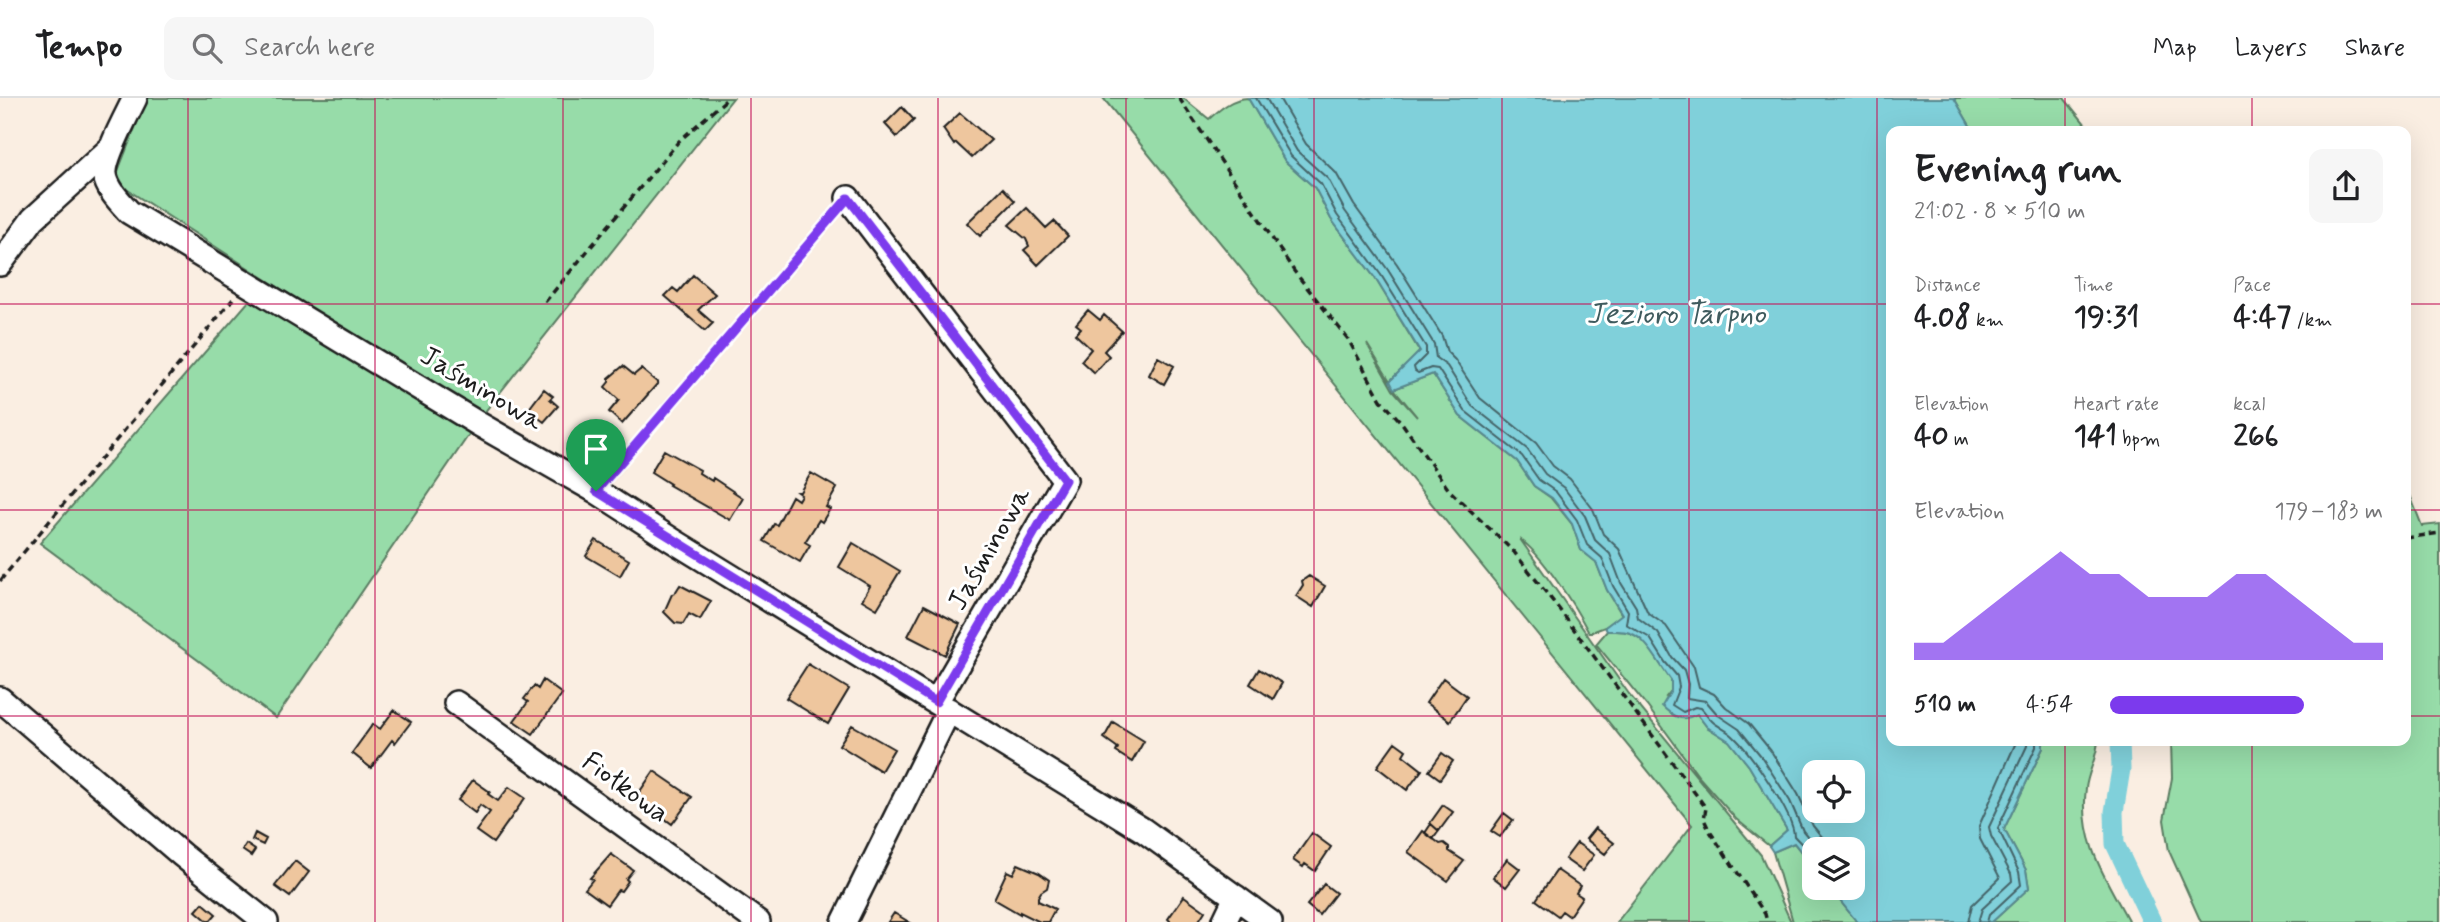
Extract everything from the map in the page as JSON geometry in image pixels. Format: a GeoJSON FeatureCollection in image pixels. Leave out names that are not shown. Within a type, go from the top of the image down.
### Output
{"type":"FeatureCollection","features":[{"type":"Feature","properties":{"kind":"street","name":"Jaśminowa"},"geometry":{"type":"LineString","coordinates":[[135,98],[112,147],[105,174],[111,191],[128,212],[477,423],[596,491],[1143,830],[1270,922]]}},
{"type":"Feature","properties":{"kind":"street","name":"Jaśminowa"},"geometry":{"type":"LineString","coordinates":[[0,264],[33,219],[112,147]]}},
{"type":"Feature","properties":{"kind":"street","name":"Jaśminowa"},"geometry":{"type":"LineString","coordinates":[[844,922],[943,706],[1065,480],[848,198]]}},
{"type":"Feature","properties":{"kind":"street"},"geometry":{"type":"LineString","coordinates":[[0,699],[182,855],[266,922]]}},
{"type":"Feature","properties":{"kind":"street","name":"Fiołkowa"},"geometry":{"type":"LineString","coordinates":[[456,703],[758,922]]}},
{"type":"Feature","properties":{"kind":"street"},"geometry":{"type":"LineString","coordinates":[[1224,922],[1236,897]]}},
{"type":"Feature","properties":{"kind":"path"},"geometry":{"type":"LineString","coordinates":[[1179,98],[1294,271],[1348,339],[1381,400],[1402,423],[1449,489],[1514,552],[1706,808],[1704,819],[1709,830],[1765,914],[1767,922]]}},
{"type":"Feature","properties":{"kind":"path"},"geometry":{"type":"LineString","coordinates":[[545,302],[679,141],[725,99]]}},
{"type":"Feature","properties":{"kind":"path"},"geometry":{"type":"LineString","coordinates":[[596,491],[848,198]]}},
{"type":"Feature","properties":{"kind":"path"},"geometry":{"type":"LineString","coordinates":[[0,581],[247,282]]}},
{"type":"Feature","properties":{"kind":"path"},"geometry":{"type":"LineString","coordinates":[[2411,537],[2440,533]]}},
{"type":"Feature","properties":{"kind":"green space"},"geometry":{"type":"Polygon","coordinates":[[[147,98],[733,98],[480,418],[114,181],[147,98]]]}},
{"type":"Feature","properties":{"kind":"green space"},"geometry":{"type":"Polygon","coordinates":[[[1103,98],[1183,98],[1209,119],[1232,102],[1248,98],[1285,161],[1315,188],[1331,219],[1375,278],[1420,352],[1390,381],[1367,344],[1393,390],[1417,417],[1394,389],[1433,374],[1460,416],[1517,461],[1534,486],[1551,498],[1572,524],[1581,550],[1596,562],[1607,590],[1622,615],[1605,627],[1589,633],[1548,569],[1520,539],[1629,694],[1761,855],[1791,922],[1617,922],[1692,825],[1103,98]]]}},
{"type":"Feature","properties":{"kind":"green space"},"geometry":{"type":"Polygon","coordinates":[[[1954,98],[2064,98],[2087,126],[1970,126],[1954,98]]]}},
{"type":"Feature","properties":{"kind":"green space"},"geometry":{"type":"Polygon","coordinates":[[[255,294],[474,427],[276,718],[40,543],[255,294]]]}},
{"type":"Feature","properties":{"kind":"green space"},"geometry":{"type":"Polygon","coordinates":[[[2411,498],[2422,526],[2440,524],[2440,922],[2201,922],[2169,851],[2164,820],[2172,778],[2171,746],[2411,746],[2411,498]]]}},
{"type":"Feature","properties":{"kind":"green space"},"geometry":{"type":"Polygon","coordinates":[[[1607,631],[1628,632],[1643,641],[1671,679],[1671,691],[1666,697],[1697,714],[1707,727],[1729,741],[1749,766],[1787,830],[1769,846],[1736,819],[1699,777],[1647,706],[1596,644],[1607,631]]]}},
{"type":"Feature","properties":{"kind":"green space"},"geometry":{"type":"Polygon","coordinates":[[[2097,746],[2086,788],[2086,825],[2103,874],[2129,922],[1992,922],[2029,888],[2026,870],[2004,829],[2043,748],[2097,746]]]}},
{"type":"Feature","properties":{"kind":"green space"},"geometry":{"type":"Polygon","coordinates":[[[1794,843],[1802,853],[1802,900],[1839,900],[1857,922],[1793,922],[1773,852],[1794,843]]]}},
{"type":"Feature","properties":{"kind":"water","name":"Jezioro Tarpno"},"geometry":{"type":"Polygon","coordinates":[[[1248,98],[1954,98],[1970,126],[1886,126],[1886,746],[2043,746],[2004,829],[2026,870],[2029,888],[1992,922],[1857,922],[1839,900],[1865,900],[1865,837],[1802,837],[1802,853],[1794,843],[1773,852],[1769,846],[1787,830],[1749,766],[1729,741],[1707,727],[1697,714],[1679,718],[1662,706],[1671,691],[1671,680],[1642,640],[1625,631],[1607,631],[1605,627],[1622,614],[1607,590],[1596,562],[1581,550],[1572,524],[1552,498],[1534,486],[1517,461],[1460,416],[1433,374],[1394,389],[1390,381],[1420,351],[1375,278],[1331,219],[1315,188],[1285,161],[1248,98]]]}},
{"type":"Feature","properties":{"kind":"building"},"geometry":{"type":"Polygon","coordinates":[[[902,107],[914,120],[897,137],[885,124],[902,107]]]}},
{"type":"Feature","properties":{"kind":"building"},"geometry":{"type":"Polygon","coordinates":[[[960,113],[991,140],[972,158],[956,143],[954,145],[943,129],[960,113]]]}},
{"type":"Feature","properties":{"kind":"building"},"geometry":{"type":"Polygon","coordinates":[[[1003,188],[1015,201],[980,236],[967,223],[1003,188]]]}},
{"type":"Feature","properties":{"kind":"building"},"geometry":{"type":"Polygon","coordinates":[[[1027,208],[1046,228],[1054,221],[1068,236],[1038,265],[1024,250],[1029,246],[1026,239],[1009,225],[1027,208]]]}},
{"type":"Feature","properties":{"kind":"building"},"geometry":{"type":"Polygon","coordinates":[[[693,275],[715,294],[698,310],[713,323],[705,331],[665,296],[673,288],[678,292],[693,275]]]}},
{"type":"Feature","properties":{"kind":"building"},"geometry":{"type":"Polygon","coordinates":[[[1088,310],[1100,320],[1104,315],[1122,331],[1104,351],[1109,356],[1094,373],[1081,361],[1091,349],[1075,334],[1081,328],[1076,324],[1088,310]]]}},
{"type":"Feature","properties":{"kind":"building"},"geometry":{"type":"Polygon","coordinates":[[[1158,357],[1174,366],[1164,384],[1149,375],[1158,357]]]}},
{"type":"Feature","properties":{"kind":"building"},"geometry":{"type":"Polygon","coordinates":[[[623,366],[634,375],[641,369],[658,383],[622,424],[609,412],[619,400],[605,387],[609,378],[623,366]]]}},
{"type":"Feature","properties":{"kind":"building"},"geometry":{"type":"Polygon","coordinates":[[[544,389],[553,396],[550,399],[558,406],[544,422],[528,410],[544,389]]]}},
{"type":"Feature","properties":{"kind":"building"},"geometry":{"type":"Polygon","coordinates":[[[664,450],[743,498],[730,520],[651,472],[664,450]]]}},
{"type":"Feature","properties":{"kind":"building"},"geometry":{"type":"Polygon","coordinates":[[[811,473],[837,488],[826,507],[830,509],[822,522],[819,520],[805,542],[810,545],[800,562],[764,541],[774,524],[777,525],[792,496],[798,500],[801,495],[797,492],[800,492],[811,473]]]}},
{"type":"Feature","properties":{"kind":"building"},"geometry":{"type":"Polygon","coordinates":[[[596,540],[629,560],[620,576],[586,556],[596,540]]]}},
{"type":"Feature","properties":{"kind":"building"},"geometry":{"type":"Polygon","coordinates":[[[853,543],[900,571],[877,609],[862,600],[870,586],[839,567],[853,543]]]}},
{"type":"Feature","properties":{"kind":"building"},"geometry":{"type":"Polygon","coordinates":[[[1309,576],[1325,586],[1313,607],[1296,596],[1303,585],[1302,581],[1309,576]]]}},
{"type":"Feature","properties":{"kind":"building"},"geometry":{"type":"Polygon","coordinates":[[[680,585],[711,601],[700,620],[689,614],[683,624],[675,623],[664,612],[672,594],[680,585]]]}},
{"type":"Feature","properties":{"kind":"building"},"geometry":{"type":"Polygon","coordinates":[[[924,605],[960,624],[945,655],[908,636],[924,605]]]}},
{"type":"Feature","properties":{"kind":"building"},"geometry":{"type":"Polygon","coordinates":[[[808,664],[849,689],[828,724],[786,698],[808,664]]]}},
{"type":"Feature","properties":{"kind":"building"},"geometry":{"type":"Polygon","coordinates":[[[1259,669],[1282,683],[1273,699],[1250,684],[1259,669]]]}},
{"type":"Feature","properties":{"kind":"building"},"geometry":{"type":"Polygon","coordinates":[[[1443,678],[1467,696],[1450,721],[1426,703],[1443,678]]]}},
{"type":"Feature","properties":{"kind":"building"},"geometry":{"type":"Polygon","coordinates":[[[543,680],[562,694],[533,734],[514,721],[528,702],[524,699],[534,686],[538,689],[543,680]]]}},
{"type":"Feature","properties":{"kind":"building"},"geometry":{"type":"Polygon","coordinates":[[[394,710],[411,722],[395,743],[392,740],[371,768],[352,753],[373,724],[380,729],[394,710]]]}},
{"type":"Feature","properties":{"kind":"building"},"geometry":{"type":"Polygon","coordinates":[[[1113,722],[1144,741],[1132,762],[1116,752],[1118,748],[1104,738],[1113,722]]]}},
{"type":"Feature","properties":{"kind":"building"},"geometry":{"type":"Polygon","coordinates":[[[852,725],[894,749],[881,771],[839,745],[852,725]]]}},
{"type":"Feature","properties":{"kind":"building"},"geometry":{"type":"Polygon","coordinates":[[[1395,742],[1406,750],[1403,755],[1422,770],[1407,790],[1377,767],[1395,742]]]}},
{"type":"Feature","properties":{"kind":"building"},"geometry":{"type":"Polygon","coordinates":[[[1442,753],[1453,761],[1440,779],[1429,771],[1442,753]]]}},
{"type":"Feature","properties":{"kind":"building"},"geometry":{"type":"Polygon","coordinates":[[[654,771],[692,797],[672,824],[636,797],[654,771]]]}},
{"type":"Feature","properties":{"kind":"building"},"geometry":{"type":"Polygon","coordinates":[[[473,780],[498,801],[509,787],[525,798],[493,843],[476,831],[490,812],[480,805],[475,813],[458,800],[473,780]]]}},
{"type":"Feature","properties":{"kind":"building"},"geometry":{"type":"Polygon","coordinates":[[[1443,805],[1453,812],[1439,831],[1430,823],[1443,805]]]}},
{"type":"Feature","properties":{"kind":"building"},"geometry":{"type":"Polygon","coordinates":[[[1504,813],[1513,820],[1500,837],[1491,831],[1504,813]]]}},
{"type":"Feature","properties":{"kind":"building"},"geometry":{"type":"Polygon","coordinates":[[[1431,824],[1439,831],[1433,839],[1425,833],[1431,824]]]}},
{"type":"Feature","properties":{"kind":"building"},"geometry":{"type":"Polygon","coordinates":[[[1595,828],[1614,843],[1605,854],[1586,839],[1595,828]]]}},
{"type":"Feature","properties":{"kind":"building"},"geometry":{"type":"Polygon","coordinates":[[[1423,831],[1440,844],[1444,843],[1449,847],[1449,851],[1464,861],[1448,881],[1408,852],[1423,831]]]}},
{"type":"Feature","properties":{"kind":"building"},"geometry":{"type":"Polygon","coordinates":[[[255,833],[266,839],[263,845],[252,840],[255,833]]]}},
{"type":"Feature","properties":{"kind":"building"},"geometry":{"type":"Polygon","coordinates":[[[1312,833],[1331,847],[1315,871],[1293,860],[1312,833]]]}},
{"type":"Feature","properties":{"kind":"building"},"geometry":{"type":"Polygon","coordinates":[[[1577,843],[1594,855],[1582,871],[1565,859],[1577,843]]]}},
{"type":"Feature","properties":{"kind":"building"},"geometry":{"type":"Polygon","coordinates":[[[246,844],[255,850],[251,856],[242,850],[246,844]]]}},
{"type":"Feature","properties":{"kind":"building"},"geometry":{"type":"Polygon","coordinates":[[[611,854],[633,870],[621,891],[618,890],[607,905],[585,889],[593,879],[590,878],[611,854]]]}},
{"type":"Feature","properties":{"kind":"building"},"geometry":{"type":"Polygon","coordinates":[[[1507,859],[1520,869],[1506,887],[1493,877],[1507,859]]]}},
{"type":"Feature","properties":{"kind":"building"},"geometry":{"type":"Polygon","coordinates":[[[295,861],[309,872],[290,897],[275,886],[295,861]]]}},
{"type":"Feature","properties":{"kind":"building"},"geometry":{"type":"Polygon","coordinates":[[[1018,864],[1049,880],[1047,888],[1038,897],[1038,901],[1055,909],[1048,922],[1040,922],[1020,914],[994,899],[1007,871],[1013,874],[1018,864]]]}},
{"type":"Feature","properties":{"kind":"building"},"geometry":{"type":"Polygon","coordinates":[[[1557,870],[1580,886],[1576,893],[1582,897],[1569,916],[1562,911],[1558,916],[1536,900],[1557,870]]]}},
{"type":"Feature","properties":{"kind":"building"},"geometry":{"type":"Polygon","coordinates":[[[1324,884],[1336,893],[1319,915],[1307,905],[1324,884]]]}},
{"type":"Feature","properties":{"kind":"building"},"geometry":{"type":"Polygon","coordinates":[[[1184,896],[1205,911],[1198,922],[1171,922],[1168,919],[1184,896]]]}},
{"type":"Feature","properties":{"kind":"building"},"geometry":{"type":"Polygon","coordinates":[[[203,903],[216,914],[209,922],[196,911],[203,903]]]}},
{"type":"Feature","properties":{"kind":"building"},"geometry":{"type":"Polygon","coordinates":[[[894,913],[909,922],[888,922],[894,913]]]}},
{"type":"Feature","properties":{"kind":"waterway"},"geometry":{"type":"LineString","coordinates":[[2120,746],[2121,769],[2114,812],[2115,844],[2152,922]]}},
{"type":"Feature","properties":{"kind":"route"},"geometry":{"type":"LineString","coordinates":[[848,198],[1065,480],[936,702],[596,491],[848,198]]}}]}
